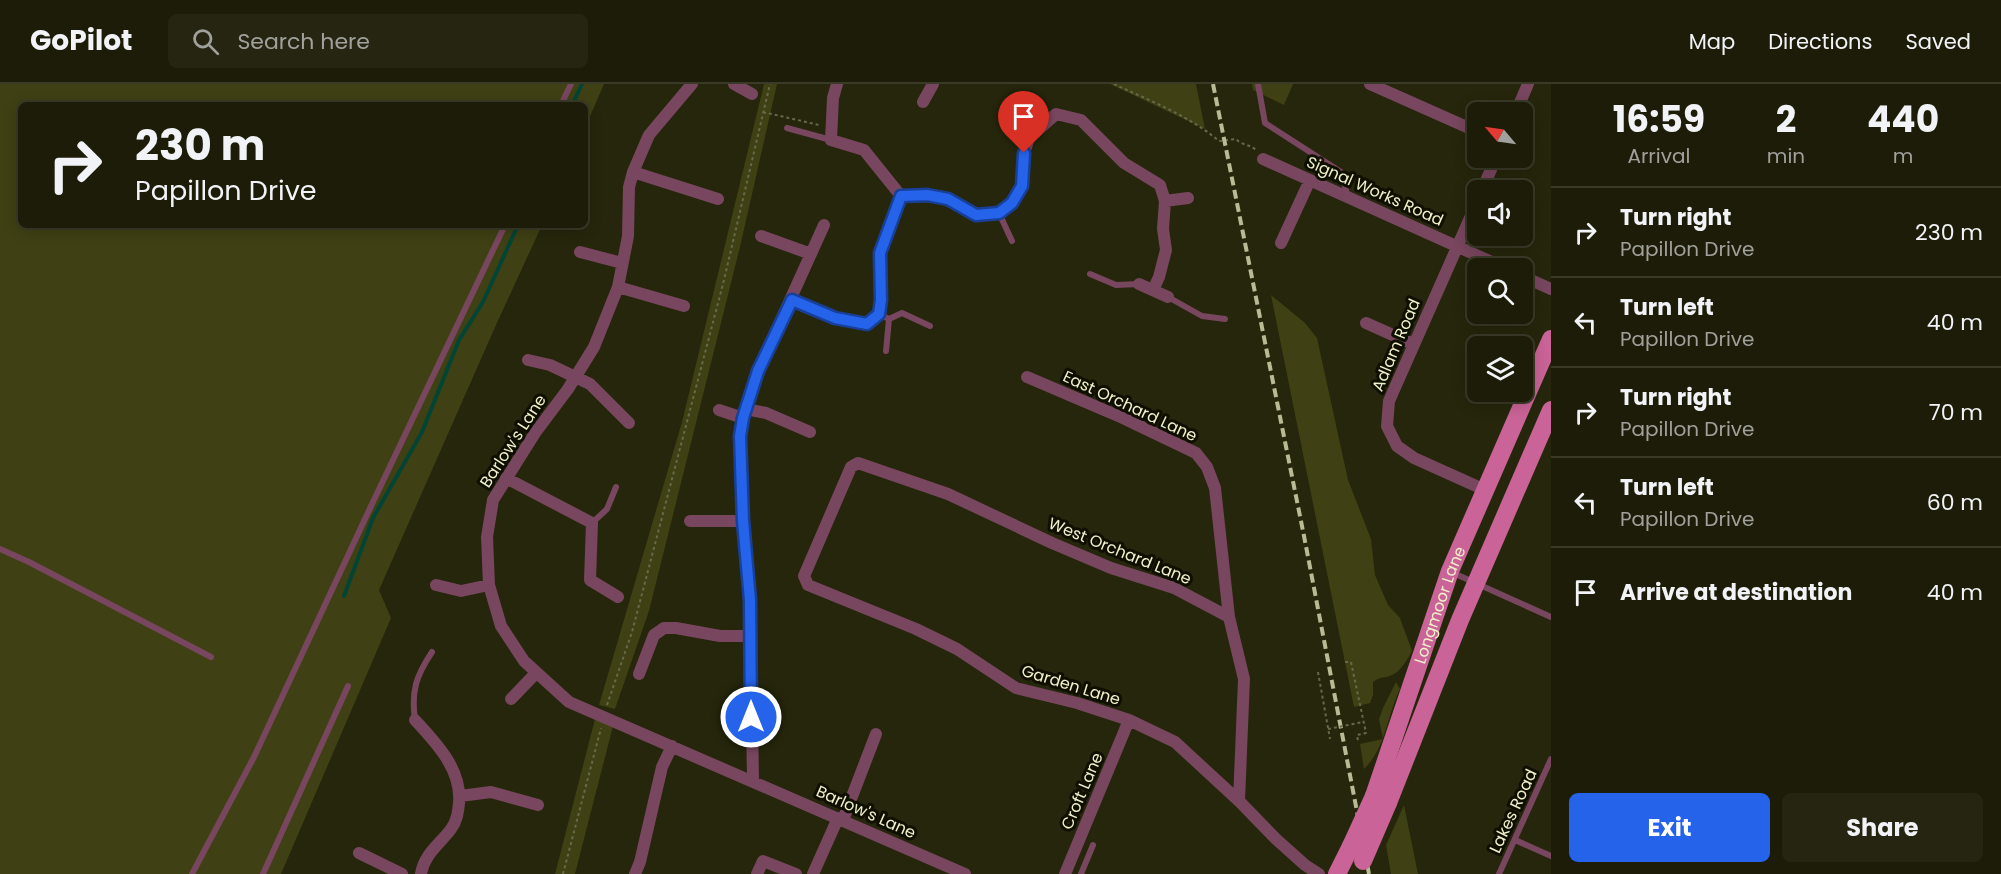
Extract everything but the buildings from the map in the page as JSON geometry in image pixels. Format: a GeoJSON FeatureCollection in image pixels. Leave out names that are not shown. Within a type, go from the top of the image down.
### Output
{"type":"FeatureCollection","features":[{"type":"Feature","properties":{"kind":"main road","name":"Longmoor Lane"},"geometry":{"type":"LineString","coordinates":[[1359,867],[1450,572],[1551,339]]}},
{"type":"Feature","properties":{"kind":"main road","name":"Longmoor Lane"},"geometry":{"type":"LineString","coordinates":[[1337,874],[1351,846],[1381,800],[1551,410]]}},
{"type":"Feature","properties":{"kind":"street"},"geometry":{"type":"LineString","coordinates":[[734,84],[752,94]]}},
{"type":"Feature","properties":{"kind":"street"},"geometry":{"type":"LineString","coordinates":[[837,84],[833,98],[831,140],[864,150],[901,196]]}},
{"type":"Feature","properties":{"kind":"street"},"geometry":{"type":"LineString","coordinates":[[923,102],[933,84]]}},
{"type":"Feature","properties":{"kind":"street"},"geometry":{"type":"LineString","coordinates":[[1371,84],[1467,127]]}},
{"type":"Feature","properties":{"kind":"street"},"geometry":{"type":"LineString","coordinates":[[1520,102],[1528,84]]}},
{"type":"Feature","properties":{"kind":"street","name":"Barlow's Lane"},"geometry":{"type":"LineString","coordinates":[[689,85],[649,135],[633,172],[628,187],[628,236],[618,287],[594,348],[535,433],[494,500],[487,537],[489,585],[501,626],[524,662],[569,702],[841,819],[942,869],[965,874]]}},
{"type":"Feature","properties":{"kind":"street"},"geometry":{"type":"LineString","coordinates":[[901,196],[927,195],[948,199],[976,215],[999,213],[1012,203],[1022,186],[1024,153],[1029,138],[1056,114],[1081,120],[1124,163],[1160,185],[1165,201],[1163,229],[1167,250],[1153,290]]}},
{"type":"Feature","properties":{"kind":"street","name":"Signal Works Road"},"geometry":{"type":"LineString","coordinates":[[1263,159],[1482,258]]}},
{"type":"Feature","properties":{"kind":"street"},"geometry":{"type":"LineString","coordinates":[[633,172],[718,199]]}},
{"type":"Feature","properties":{"kind":"street"},"geometry":{"type":"LineString","coordinates":[[1281,243],[1310,180]]}},
{"type":"Feature","properties":{"kind":"street"},"geometry":{"type":"LineString","coordinates":[[792,300],[835,318],[867,324],[884,317],[881,300],[880,253],[901,196]]}},
{"type":"Feature","properties":{"kind":"street"},"geometry":{"type":"LineString","coordinates":[[1165,201],[1188,198]]}},
{"type":"Feature","properties":{"kind":"street"},"geometry":{"type":"LineString","coordinates":[[753,780],[750,600],[743,521],[740,436],[758,371],[824,225]]}},
{"type":"Feature","properties":{"kind":"street","name":"Adlam Road"},"geometry":{"type":"LineString","coordinates":[[1467,225],[1389,401],[1387,426],[1397,446],[1414,458],[1485,490]]}},
{"type":"Feature","properties":{"kind":"street"},"geometry":{"type":"LineString","coordinates":[[761,236],[811,254]]}},
{"type":"Feature","properties":{"kind":"street"},"geometry":{"type":"LineString","coordinates":[[580,252],[622,263]]}},
{"type":"Feature","properties":{"kind":"street"},"geometry":{"type":"LineString","coordinates":[[1533,281],[1551,289]]}},
{"type":"Feature","properties":{"kind":"street"},"geometry":{"type":"LineString","coordinates":[[1139,284],[1168,297]]}},
{"type":"Feature","properties":{"kind":"street"},"geometry":{"type":"LineString","coordinates":[[618,287],[684,306]]}},
{"type":"Feature","properties":{"kind":"street"},"geometry":{"type":"LineString","coordinates":[[1366,323],[1413,344]]}},
{"type":"Feature","properties":{"kind":"street"},"geometry":{"type":"LineString","coordinates":[[528,360],[550,365],[590,384],[629,423]]}},
{"type":"Feature","properties":{"kind":"street","name":"East Orchard Lane"},"geometry":{"type":"LineString","coordinates":[[1027,377],[1123,418],[1196,453],[1207,467],[1215,488],[1229,617]]}},
{"type":"Feature","properties":{"kind":"street"},"geometry":{"type":"LineString","coordinates":[[719,410],[745,414],[766,413],[810,432]]}},
{"type":"Feature","properties":{"kind":"street","name":"West Orchard Lane"},"geometry":{"type":"LineString","coordinates":[[858,463],[948,494],[1082,556],[1111,568],[1174,588],[1229,617]]}},
{"type":"Feature","properties":{"kind":"street","name":"Garden Lane"},"geometry":{"type":"LineString","coordinates":[[858,463],[851,467],[804,576],[808,585],[916,629],[957,649],[1016,688],[1077,703],[1129,720],[1174,742],[1239,801],[1297,859],[1319,874]]}},
{"type":"Feature","properties":{"kind":"street"},"geometry":{"type":"LineString","coordinates":[[506,478],[592,523],[591,580],[618,597]]}},
{"type":"Feature","properties":{"kind":"street"},"geometry":{"type":"LineString","coordinates":[[690,521],[743,521]]}},
{"type":"Feature","properties":{"kind":"street"},"geometry":{"type":"LineString","coordinates":[[436,585],[461,591],[489,585]]}},
{"type":"Feature","properties":{"kind":"street"},"geometry":{"type":"LineString","coordinates":[[1229,617],[1244,679],[1239,801]]}},
{"type":"Feature","properties":{"kind":"street"},"geometry":{"type":"LineString","coordinates":[[639,674],[654,635],[664,628],[720,636],[750,636]]}},
{"type":"Feature","properties":{"kind":"street"},"geometry":{"type":"LineString","coordinates":[[511,699],[536,673]]}},
{"type":"Feature","properties":{"kind":"street"},"geometry":{"type":"LineString","coordinates":[[415,720],[439,746],[456,774],[460,796],[458,816],[453,827],[423,862],[421,874]]}},
{"type":"Feature","properties":{"kind":"street","name":"Croft Lane"},"geometry":{"type":"LineString","coordinates":[[1065,874],[1129,720]]}},
{"type":"Feature","properties":{"kind":"street"},"geometry":{"type":"LineString","coordinates":[[813,874],[841,819],[876,735]]}},
{"type":"Feature","properties":{"kind":"street"},"geometry":{"type":"LineString","coordinates":[[634,874],[640,862],[662,767],[672,746]]}},
{"type":"Feature","properties":{"kind":"street"},"geometry":{"type":"LineString","coordinates":[[460,796],[491,792],[538,805]]}},
{"type":"Feature","properties":{"kind":"street"},"geometry":{"type":"LineString","coordinates":[[359,853],[402,874]]}},
{"type":"Feature","properties":{"kind":"street"},"geometry":{"type":"LineString","coordinates":[[757,874],[763,861],[796,874]]}},
{"type":"Feature","properties":{"kind":"lane"},"geometry":{"type":"LineString","coordinates":[[562,102],[571,84]]}},
{"type":"Feature","properties":{"kind":"lane"},"geometry":{"type":"LineString","coordinates":[[1258,84],[1265,123],[1341,172],[1348,197]]}},
{"type":"Feature","properties":{"kind":"lane"},"geometry":{"type":"LineString","coordinates":[[787,128],[831,140]]}},
{"type":"Feature","properties":{"kind":"lane"},"geometry":{"type":"LineString","coordinates":[[999,213],[1012,240]]}},
{"type":"Feature","properties":{"kind":"lane"},"geometry":{"type":"LineString","coordinates":[[192,874],[254,757],[504,228]]}},
{"type":"Feature","properties":{"kind":"lane"},"geometry":{"type":"LineString","coordinates":[[1090,274],[1116,285],[1139,284]]}},
{"type":"Feature","properties":{"kind":"lane"},"geometry":{"type":"LineString","coordinates":[[1168,297],[1202,316],[1224,319]]}},
{"type":"Feature","properties":{"kind":"lane"},"geometry":{"type":"LineString","coordinates":[[886,351],[884,317],[902,313],[930,326]]}},
{"type":"Feature","properties":{"kind":"lane"},"geometry":{"type":"LineString","coordinates":[[592,523],[607,509],[616,487]]}},
{"type":"Feature","properties":{"kind":"lane"},"geometry":{"type":"LineString","coordinates":[[0,549],[211,657]]}},
{"type":"Feature","properties":{"kind":"lane"},"geometry":{"type":"LineString","coordinates":[[1450,572],[1551,617]]}},
{"type":"Feature","properties":{"kind":"lane"},"geometry":{"type":"LineString","coordinates":[[415,720],[413,708],[416,680],[432,652]]}},
{"type":"Feature","properties":{"kind":"lane"},"geometry":{"type":"LineString","coordinates":[[263,874],[348,686]]}},
{"type":"Feature","properties":{"kind":"lane","name":"Lakes Road"},"geometry":{"type":"LineString","coordinates":[[1499,874],[1548,776],[1551,759]]}},
{"type":"Feature","properties":{"kind":"lane"},"geometry":{"type":"LineString","coordinates":[[1515,840],[1551,856]]}},
{"type":"Feature","properties":{"kind":"lane"},"geometry":{"type":"LineString","coordinates":[[1081,874],[1093,845]]}},
{"type":"Feature","properties":{"kind":"path"},"geometry":{"type":"LineString","coordinates":[[563,874],[604,717],[632,632],[723,284],[770,84]]}},
{"type":"Feature","properties":{"kind":"path"},"geometry":{"type":"LineString","coordinates":[[1114,84],[1175,112],[1205,129],[1219,141],[1236,139],[1240,144],[1253,146],[1263,159]]}},
{"type":"Feature","properties":{"kind":"path"},"geometry":{"type":"LineString","coordinates":[[764,112],[821,125]]}},
{"type":"Feature","properties":{"kind":"path"},"geometry":{"type":"LineString","coordinates":[[1345,662],[1351,662],[1366,733],[1357,735],[1358,741]]}},
{"type":"Feature","properties":{"kind":"path"},"geometry":{"type":"LineString","coordinates":[[1318,672],[1330,739]]}},
{"type":"Feature","properties":{"kind":"path"},"geometry":{"type":"LineString","coordinates":[[1328,729],[1363,722]]}},
{"type":"Feature","properties":{"kind":"shaded area"},"geometry":{"type":"Polygon","coordinates":[[[0,84],[604,84],[588,121],[588,102],[18,102],[18,228],[541,228],[379,590],[391,618],[281,874],[0,874],[0,84]]]}},
{"type":"Feature","properties":{"kind":"shaded area"},"geometry":{"type":"Polygon","coordinates":[[[764,84],[777,84],[740,247],[649,611],[615,709],[599,705],[682,422],[764,84]]]}},
{"type":"Feature","properties":{"kind":"shaded area"},"geometry":{"type":"Polygon","coordinates":[[[1110,84],[1196,84],[1205,129],[1110,84]]]}},
{"type":"Feature","properties":{"kind":"shaded area"},"geometry":{"type":"Polygon","coordinates":[[[1252,84],[1293,84],[1284,105],[1253,90],[1252,84]]]}},
{"type":"Feature","properties":{"kind":"shaded area"},"geometry":{"type":"Polygon","coordinates":[[[1271,295],[1305,323],[1317,338],[1348,480],[1371,539],[1375,575],[1388,605],[1400,618],[1412,651],[1395,673],[1373,682],[1373,695],[1370,703],[1354,707],[1271,295]]]}},
{"type":"Feature","properties":{"kind":"shaded area"},"geometry":{"type":"Polygon","coordinates":[[[1396,682],[1400,689],[1383,738],[1379,719],[1396,682]]]}},
{"type":"Feature","properties":{"kind":"shaded area"},"geometry":{"type":"Polygon","coordinates":[[[595,719],[613,726],[575,874],[555,874],[595,719]]]}},
{"type":"Feature","properties":{"kind":"shaded area"},"geometry":{"type":"Polygon","coordinates":[[[1382,739],[1371,761],[1364,769],[1360,744],[1382,739]]]}},
{"type":"Feature","properties":{"kind":"shaded area"},"geometry":{"type":"Polygon","coordinates":[[[1404,805],[1418,874],[1391,874],[1386,845],[1404,805]]]}},
{"type":"Feature","properties":{"kind":"waterway"},"geometry":{"type":"LineString","coordinates":[[573,102],[582,84]]}},
{"type":"Feature","properties":{"kind":"waterway"},"geometry":{"type":"LineString","coordinates":[[344,596],[373,518],[422,432],[459,340],[483,302],[517,228]]}},
{"type":"Feature","properties":{"kind":"railway"},"geometry":{"type":"LineString","coordinates":[[1213,84],[1369,874]]}},
{"type":"Feature","properties":{"kind":"route"},"geometry":{"type":"LineString","coordinates":[[751,717],[750,600],[743,521],[740,436],[743,418],[758,371],[792,300],[835,318],[867,324],[879,314],[880,253],[901,196],[927,195],[948,199],[976,215],[999,213],[1012,203],[1022,186],[1024,153]]}}]}
